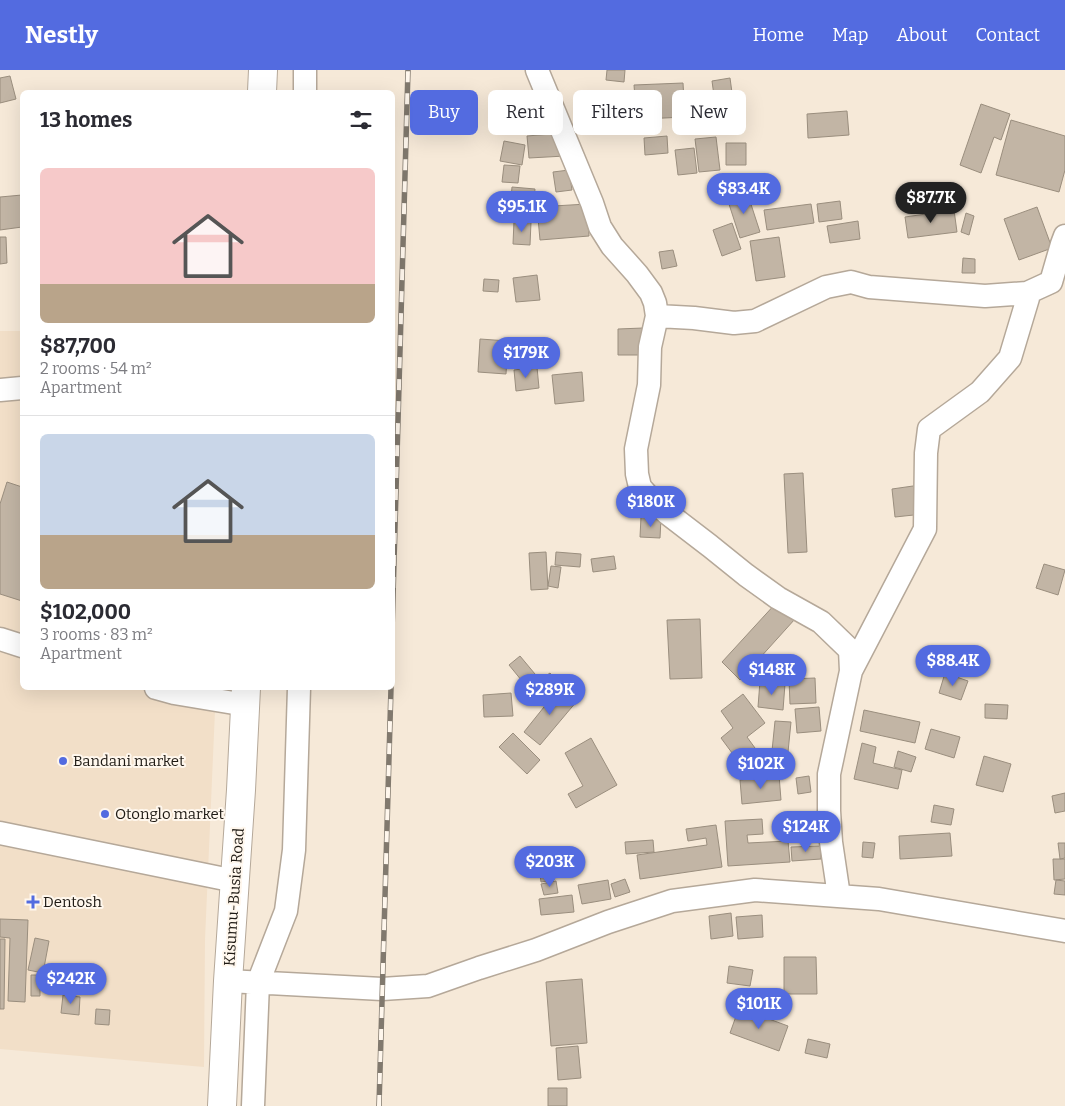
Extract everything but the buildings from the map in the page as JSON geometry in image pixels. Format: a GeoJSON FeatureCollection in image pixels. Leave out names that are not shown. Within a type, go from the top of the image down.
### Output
{"type":"FeatureCollection","features":[{"type":"Feature","properties":{"kind":"highway"},"geometry":{"type":"LineString","coordinates":[[262,90],[263,70]]}},
{"type":"Feature","properties":{"kind":"highway","name":"Kisumu-Busia Road"},"geometry":{"type":"LineString","coordinates":[[222,1106],[246,696]]}},
{"type":"Feature","properties":{"kind":"street"},"geometry":{"type":"LineString","coordinates":[[305,70],[305,90]]}},
{"type":"Feature","properties":{"kind":"street"},"geometry":{"type":"LineString","coordinates":[[537,70],[600,226],[612,246],[651,293],[655,303],[657,316],[650,347],[649,385],[636,449],[637,474],[640,487],[661,508],[746,575],[778,598],[821,622],[850,650],[851,671],[829,774],[828,811],[839,896]]}},
{"type":"Feature","properties":{"kind":"street"},"geometry":{"type":"LineString","coordinates":[[657,316],[734,322],[755,321],[826,287],[851,282],[868,287],[985,296],[1027,293],[1050,282],[1065,236]]}},
{"type":"Feature","properties":{"kind":"street"},"geometry":{"type":"LineString","coordinates":[[851,671],[925,529],[926,453],[929,429],[980,392],[1010,358],[1028,298],[1027,293]]}},
{"type":"Feature","properties":{"kind":"street"},"geometry":{"type":"LineString","coordinates":[[0,390],[20,388]]}},
{"type":"Feature","properties":{"kind":"street"},"geometry":{"type":"LineString","coordinates":[[0,639],[20,645]]}},
{"type":"Feature","properties":{"kind":"street"},"geometry":{"type":"LineString","coordinates":[[163,690],[174,693],[246,696]]}},
{"type":"Feature","properties":{"kind":"street"},"geometry":{"type":"LineString","coordinates":[[253,1106],[258,982],[286,911],[294,850],[299,690]]}},
{"type":"Feature","properties":{"kind":"street"},"geometry":{"type":"LineString","coordinates":[[0,833],[235,881]]}},
{"type":"Feature","properties":{"kind":"street"},"geometry":{"type":"LineString","coordinates":[[228,981],[382,989],[428,986],[536,950],[608,922],[672,901],[755,890],[879,899],[1065,931]]}},
{"type":"Feature","properties":{"kind":"shaded area","name":"Otonglo market"},"geometry":{"type":"Polygon","coordinates":[[[0,331],[20,331],[20,690],[216,690],[205,940],[204,1067],[0,1049],[0,331]]]}},
{"type":"Feature","properties":{"kind":"railway"},"geometry":{"type":"LineString","coordinates":[[395,527],[408,70]]}},
{"type":"Feature","properties":{"kind":"railway"},"geometry":{"type":"LineString","coordinates":[[379,1106],[391,690]]}},
{"type":"Feature","properties":{"kind":"place","name":"Bandani market"},"geometry":{"type":"Point","coordinates":[63,761]}},
{"type":"Feature","properties":{"kind":"place","name":"Otonglo market"},"geometry":{"type":"Point","coordinates":[105,814]}},
{"type":"Feature","properties":{"kind":"place","name":"Dentosh"},"geometry":{"type":"Point","coordinates":[33,902]}}]}
